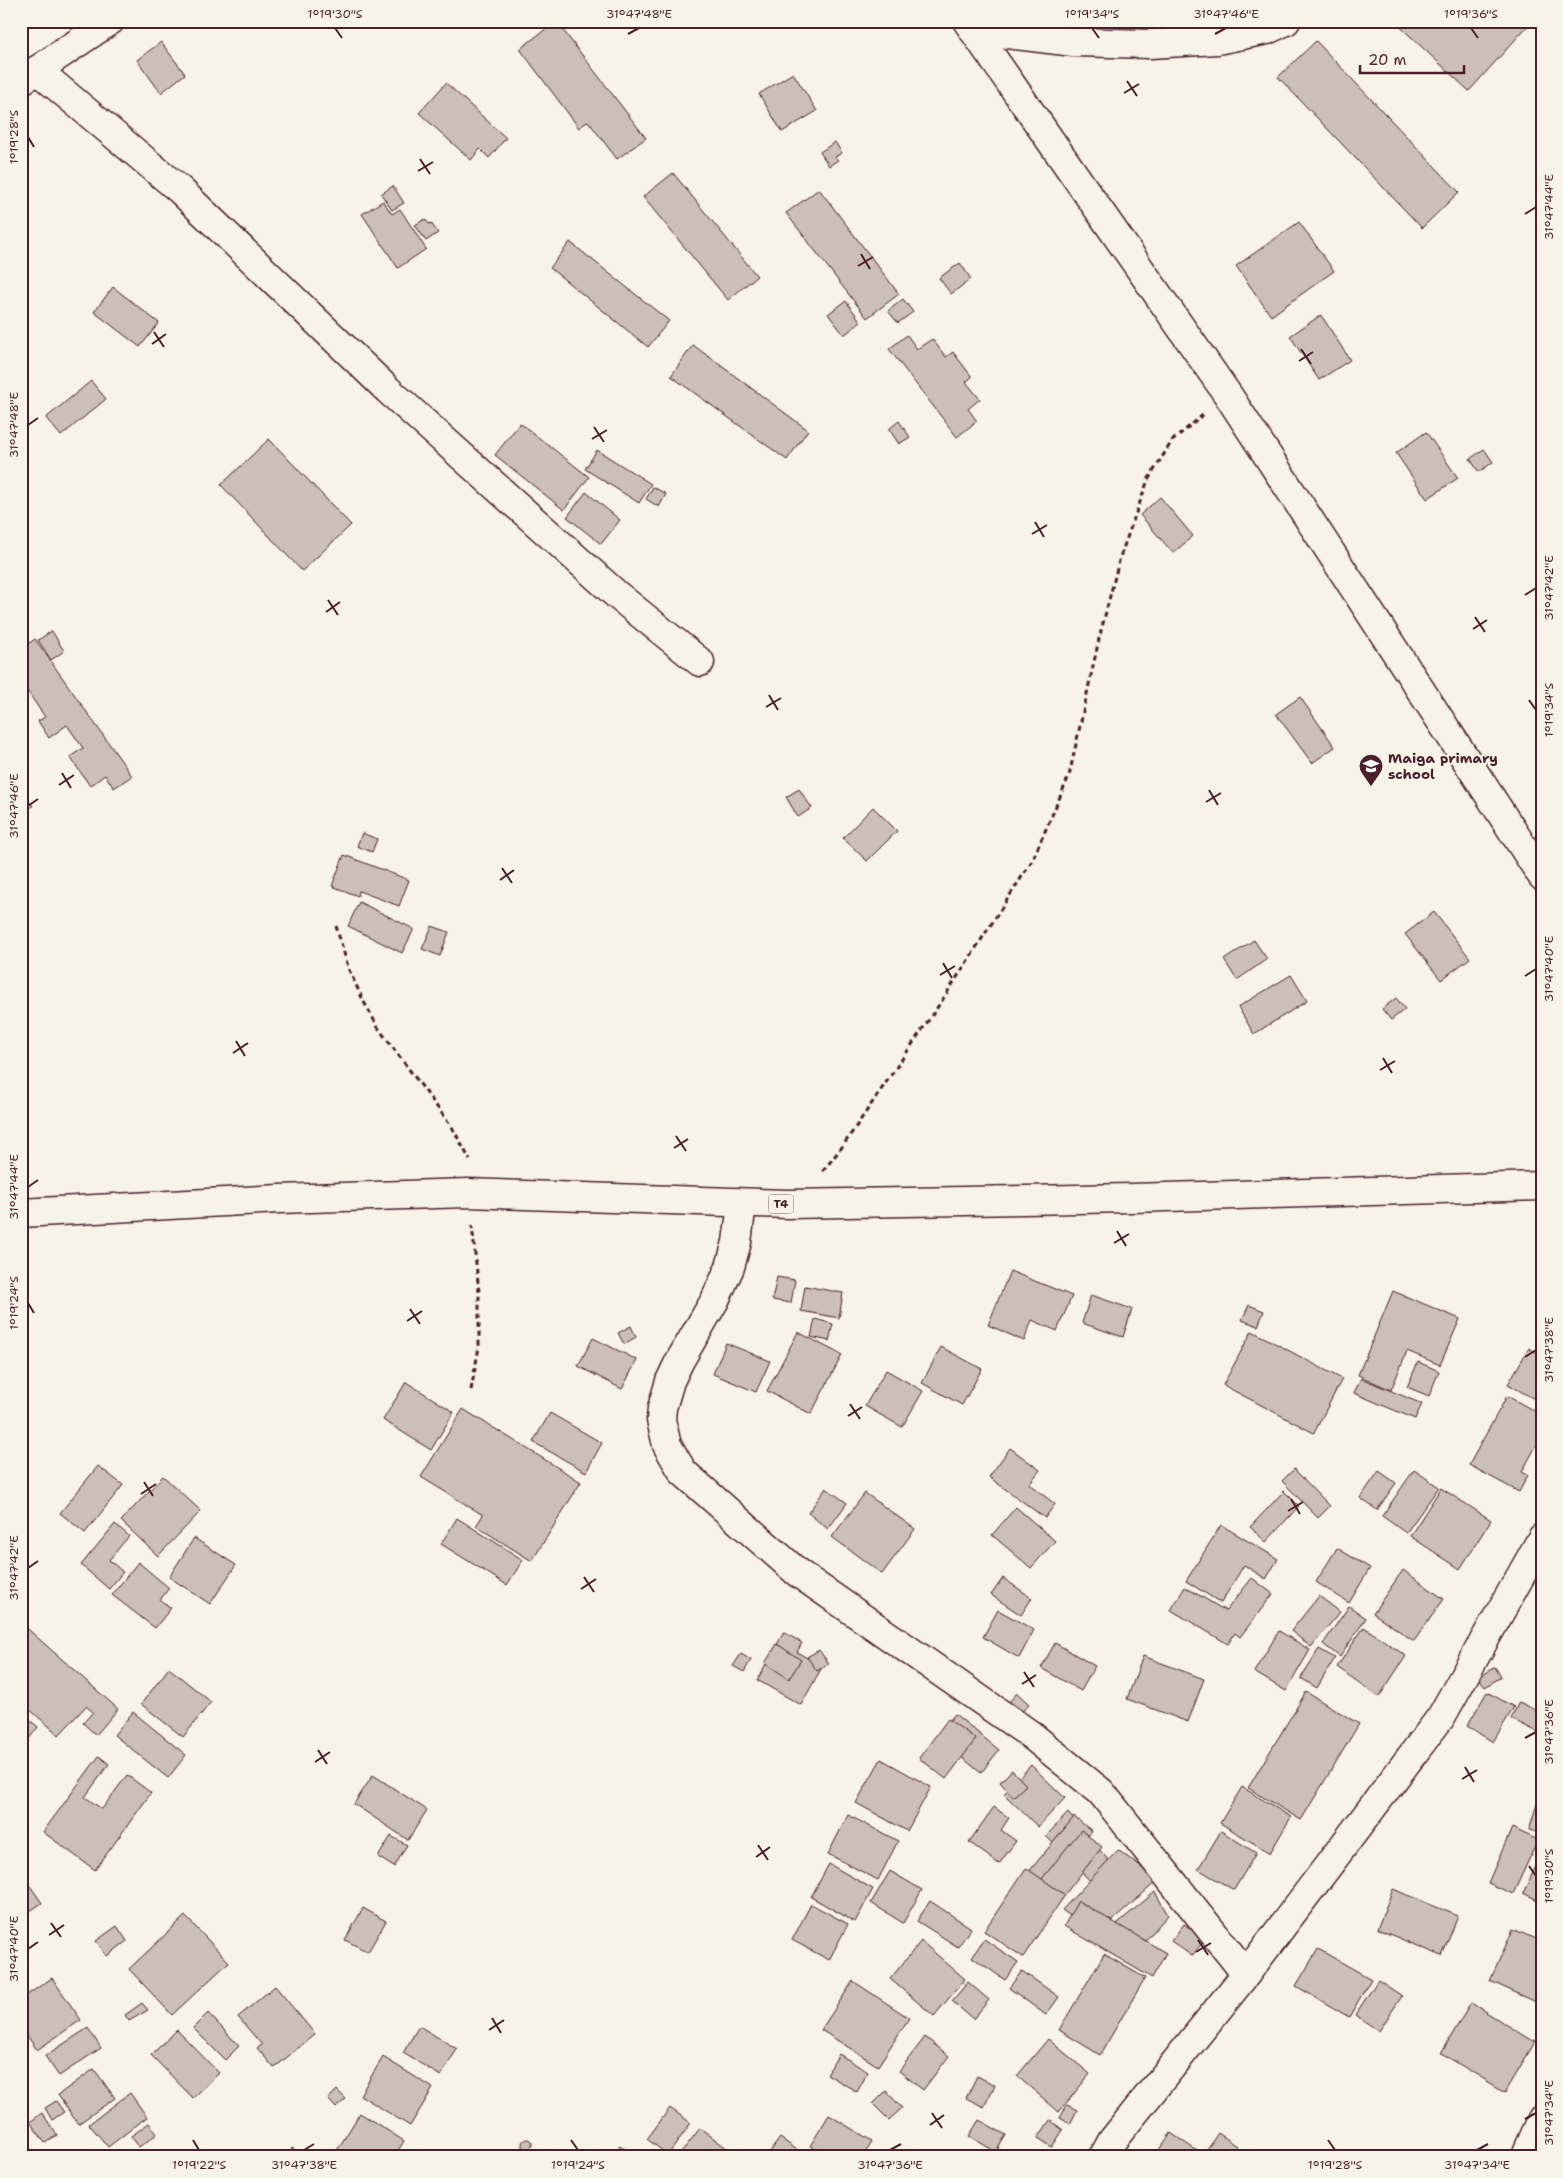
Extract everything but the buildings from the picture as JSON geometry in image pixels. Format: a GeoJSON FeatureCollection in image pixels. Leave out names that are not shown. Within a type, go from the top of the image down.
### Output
{"type":"FeatureCollection","features":[{"type":"Feature","properties":{"kind":"main road"},"geometry":{"type":"LineString","coordinates":[[110,21],[29,75],[180,190],[388,390],[616,595],[700,662]]}},
{"type":"Feature","properties":{"kind":"main road"},"geometry":{"type":"LineString","coordinates":[[970,26],[1074,42],[1150,44],[1217,40],[1267,30],[1286,21]]}},
{"type":"Feature","properties":{"kind":"main road"},"geometry":{"type":"LineString","coordinates":[[970,26],[1228,395],[1542,876]]}},
{"type":"Feature","properties":{"kind":"main road","name":"T4"},"geometry":{"type":"LineString","coordinates":[[21,1213],[279,1199],[468,1193],[742,1204],[788,1204],[1122,1198],[1542,1186]]}},
{"type":"Feature","properties":{"kind":"main road"},"geometry":{"type":"LineString","coordinates":[[742,1204],[737,1242],[730,1267],[715,1300],[676,1369],[662,1408],[662,1420],[668,1445],[683,1472],[798,1573],[1031,1735],[1101,1792],[1246,1974]]}},
{"type":"Feature","properties":{"kind":"main road"},"geometry":{"type":"LineString","coordinates":[[1103,2157],[1112,2141],[1246,1974],[1440,1717],[1542,1538]]}},
{"type":"Feature","properties":{"kind":"main road"},"geometry":{"type":"LineString","coordinates":[[1525,2157],[1542,2119]]}},
{"type":"Feature","properties":{"kind":"path"},"geometry":{"type":"LineString","coordinates":[[788,1204],[822,1172],[842,1147],[941,1002],[1032,861],[1070,776],[1099,639],[1120,557],[1148,480],[1172,441],[1228,395]]}},
{"type":"Feature","properties":{"kind":"path"},"geometry":{"type":"LineString","coordinates":[[336,926],[349,970],[367,1009],[379,1029],[452,1127],[470,1161],[473,1178],[468,1193],[479,1292],[479,1347],[472,1390]]}},
{"type":"Feature","properties":{"kind":"place","name":"Maiga primary school"},"geometry":{"type":"Point","coordinates":[1371,787]}}]}
